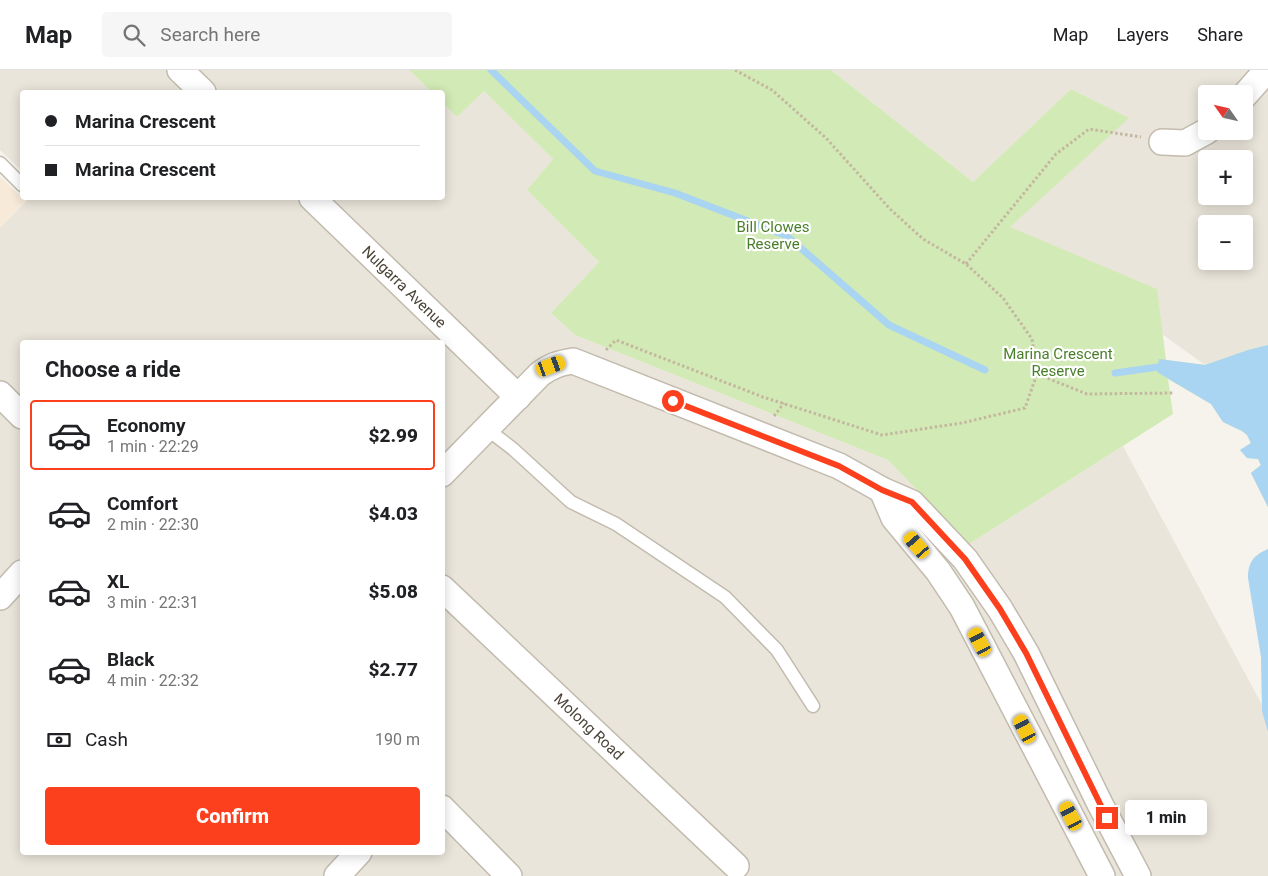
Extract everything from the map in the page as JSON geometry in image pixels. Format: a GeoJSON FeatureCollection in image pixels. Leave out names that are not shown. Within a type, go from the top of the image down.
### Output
{"type":"FeatureCollection","features":[{"type":"Feature","properties":{"kind":"street"},"geometry":{"type":"LineString","coordinates":[[1253,85],[1266,70]]}},
{"type":"Feature","properties":{"kind":"street"},"geometry":{"type":"LineString","coordinates":[[1162,142],[1185,143],[1198,136]]}},
{"type":"Feature","properties":{"kind":"street","name":"Nulgarra Avenue"},"geometry":{"type":"LineString","coordinates":[[314,200],[518,397]]}},
{"type":"Feature","properties":{"kind":"street"},"geometry":{"type":"LineString","coordinates":[[445,471],[540,374],[561,362],[573,362],[839,466],[882,490],[912,502],[965,559],[1000,609],[1026,653],[1100,804],[1138,876]]}},
{"type":"Feature","properties":{"kind":"street"},"geometry":{"type":"LineString","coordinates":[[0,394],[20,414]]}},
{"type":"Feature","properties":{"kind":"street"},"geometry":{"type":"LineString","coordinates":[[882,490],[894,518],[938,571],[962,607],[1102,876]]}},
{"type":"Feature","properties":{"kind":"street"},"geometry":{"type":"LineString","coordinates":[[0,597],[20,575]]}},
{"type":"Feature","properties":{"kind":"street","name":"Molong Road"},"geometry":{"type":"LineString","coordinates":[[445,591],[736,866]]}},
{"type":"Feature","properties":{"kind":"street"},"geometry":{"type":"LineString","coordinates":[[445,811],[509,876]]}},
{"type":"Feature","properties":{"kind":"street"},"geometry":{"type":"LineString","coordinates":[[337,876],[356,855]]}},
{"type":"Feature","properties":{"kind":"lane"},"geometry":{"type":"LineString","coordinates":[[0,164],[20,183]]}},
{"type":"Feature","properties":{"kind":"lane"},"geometry":{"type":"LineString","coordinates":[[487,429],[513,449],[571,502],[616,524],[725,597],[777,650],[813,706]]}},
{"type":"Feature","properties":{"kind":"path"},"geometry":{"type":"LineString","coordinates":[[589,367],[616,340],[763,397],[882,434],[962,423],[1025,408],[1037,374],[1032,339],[1003,298],[966,264],[924,239],[890,209],[826,138],[772,90],[735,70]]}},
{"type":"Feature","properties":{"kind":"path"},"geometry":{"type":"LineString","coordinates":[[966,264],[1056,154],[1088,129],[1123,133],[1162,142]]}},
{"type":"Feature","properties":{"kind":"path"},"geometry":{"type":"LineString","coordinates":[[1037,374],[1087,394],[1174,393]]}},
{"type":"Feature","properties":{"kind":"shaded area"},"geometry":{"type":"Polygon","coordinates":[[[0,70],[409,70],[430,90],[20,90],[20,169],[0,150],[0,70]]]}},
{"type":"Feature","properties":{"kind":"shaded area"},"geometry":{"type":"Polygon","coordinates":[[[831,70],[1268,70],[1268,345],[1205,365],[1162,334],[1156,289],[1009,227],[1128,118],[1071,89],[973,182],[831,70]]]}},
{"type":"Feature","properties":{"kind":"shaded area"},"geometry":{"type":"Polygon","coordinates":[[[484,91],[553,159],[527,190],[599,262],[551,313],[575,335],[888,460],[969,544],[1123,446],[1261,703],[1268,732],[1268,876],[0,876],[0,228],[27,200],[445,200],[445,105],[457,117],[484,91]]]}},
{"type":"Feature","properties":{"kind":"shaded area"},"geometry":{"type":"Polygon","coordinates":[[[0,177],[20,196],[20,200],[25,201],[0,228],[0,177]]]}},
{"type":"Feature","properties":{"kind":"green space","name":"Bill Clowes Reserve"},"geometry":{"type":"Polygon","coordinates":[[[409,70],[831,70],[973,182],[1071,89],[1129,118],[1010,227],[1157,289],[1166,360],[1205,365],[1268,345],[1268,507],[1251,473],[1261,465],[1258,459],[1247,458],[1240,450],[1251,443],[1247,435],[1223,422],[1211,404],[1168,379],[1173,414],[969,544],[888,460],[575,335],[551,313],[599,262],[527,190],[553,159],[484,91],[457,117],[445,105],[445,90],[430,90],[409,70]]]}},
{"type":"Feature","properties":{"kind":"water"},"geometry":{"type":"Polygon","coordinates":[[[1268,345],[1268,507],[1251,473],[1261,465],[1258,459],[1247,458],[1240,450],[1251,443],[1247,435],[1223,422],[1211,404],[1157,372],[1159,359],[1205,365],[1268,345]]]}},
{"type":"Feature","properties":{"kind":"water"},"geometry":{"type":"Polygon","coordinates":[[[1268,549],[1268,732],[1262,711],[1261,657],[1248,578],[1249,568],[1253,560],[1268,549]]]}},
{"type":"Feature","properties":{"kind":"waterway"},"geometry":{"type":"LineString","coordinates":[[491,70],[595,171],[675,193],[787,236],[889,325],[985,370]]}},
{"type":"Feature","properties":{"kind":"waterway"},"geometry":{"type":"LineString","coordinates":[[1115,373],[1158,367],[1166,369]]}},
{"type":"Feature","properties":{"kind":"route"},"geometry":{"type":"LineString","coordinates":[[673,401],[839,466],[882,490],[912,502],[965,559],[1000,609],[1026,653],[1107,818]]}},
{"type":"Feature","properties":{"kind":"park label","name":"Marina Crescent Reserve"},"geometry":{"type":"Point","coordinates":[1058,362]}}]}
